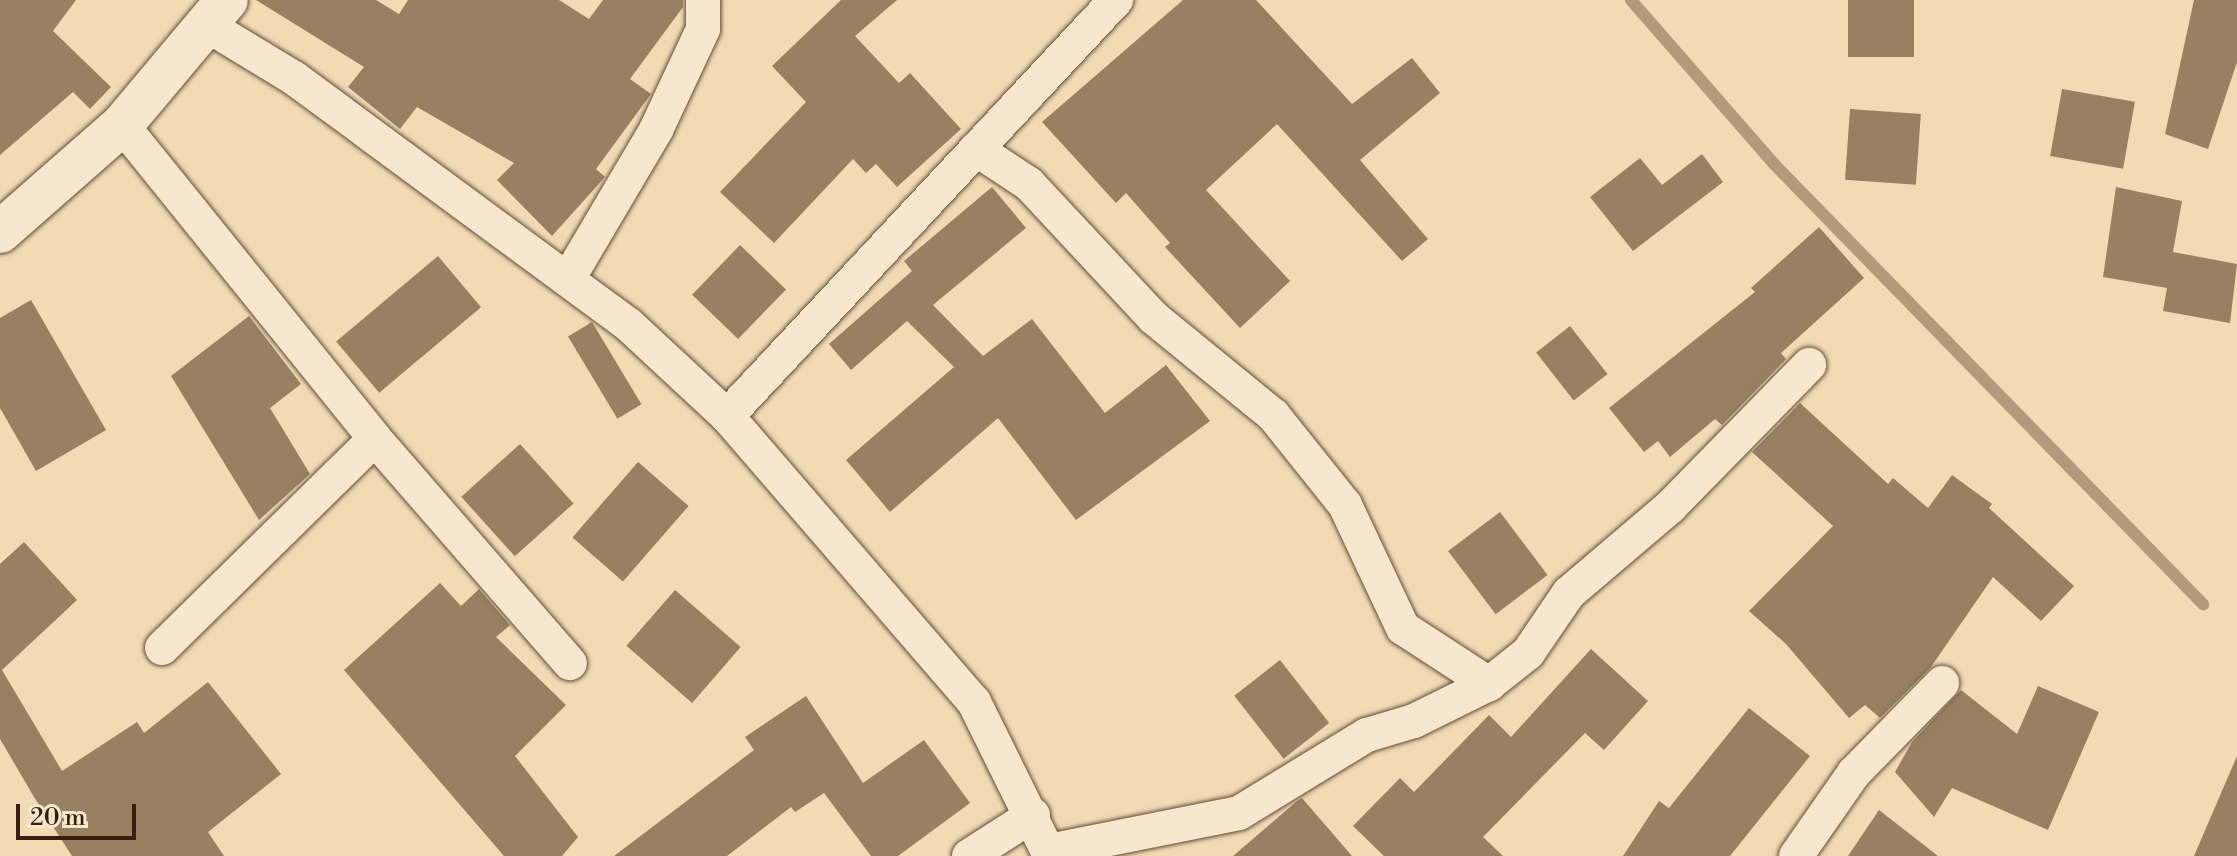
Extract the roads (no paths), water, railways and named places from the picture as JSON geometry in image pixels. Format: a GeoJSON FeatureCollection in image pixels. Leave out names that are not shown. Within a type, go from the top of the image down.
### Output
{"type":"FeatureCollection","features":[{"type":"Feature","properties":{"kind":"street"},"geometry":{"type":"LineString","coordinates":[[568,279],[656,130],[703,29],[703,0]]}},
{"type":"Feature","properties":{"kind":"street"},"geometry":{"type":"LineString","coordinates":[[727,416],[1116,0]]}},
{"type":"Feature","properties":{"kind":"street"},"geometry":{"type":"LineString","coordinates":[[0,232],[122,125],[219,13],[294,78],[629,325],[727,416],[974,702],[1050,854],[1239,813],[1367,735],[1414,721],[1489,684],[1528,653],[1569,593],[1670,507],[1809,365]]}},
{"type":"Feature","properties":{"kind":"street"},"geometry":{"type":"LineString","coordinates":[[122,125],[375,439],[570,663]]}},
{"type":"Feature","properties":{"kind":"street"},"geometry":{"type":"LineString","coordinates":[[976,149],[1029,184],[1154,318],[1273,415],[1345,505],[1403,628],[1489,684]]}},
{"type":"Feature","properties":{"kind":"street"},"geometry":{"type":"LineString","coordinates":[[162,648],[375,439]]}},
{"type":"Feature","properties":{"kind":"street"},"geometry":{"type":"LineString","coordinates":[[1796,856],[1854,773],[1942,683]]}},
{"type":"Feature","properties":{"kind":"street"},"geometry":{"type":"LineString","coordinates":[[969,856],[1033,815]]}},
{"type":"Feature","properties":{"kind":"waterway"},"geometry":{"type":"LineString","coordinates":[[1631,0],[1774,164],[2203,604]]}}]}
